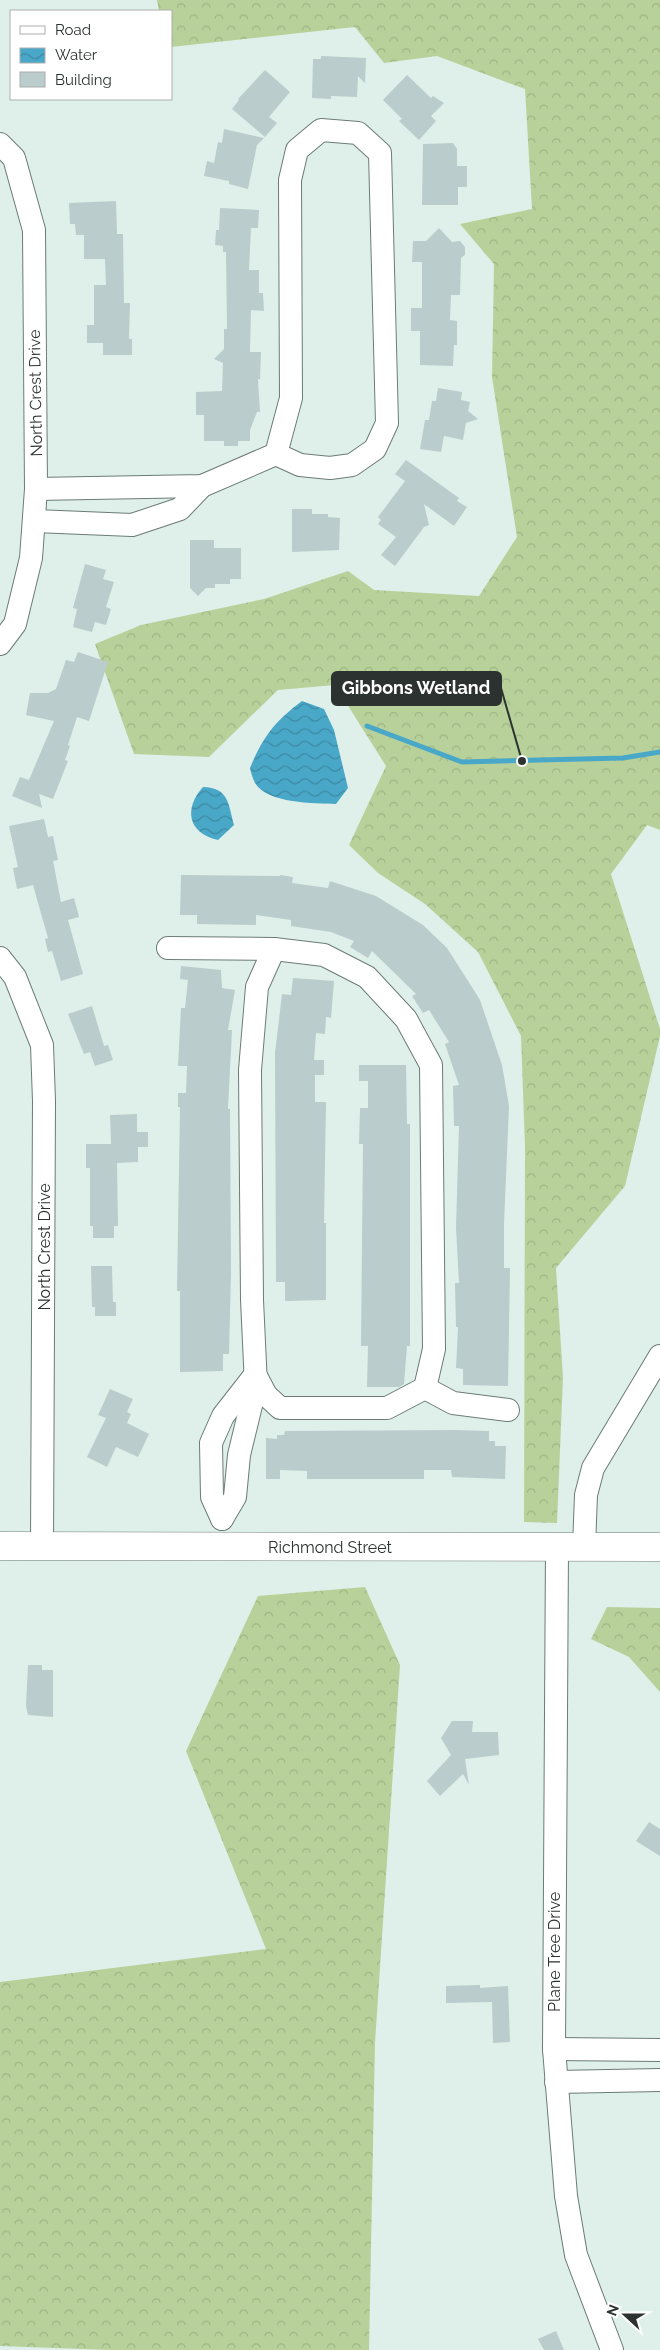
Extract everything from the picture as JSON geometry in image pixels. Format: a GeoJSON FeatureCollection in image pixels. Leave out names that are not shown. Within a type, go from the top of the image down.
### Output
{"type":"FeatureCollection","features":[{"type":"Feature","properties":{"kind":"main road","name":"Richmond Street"},"geometry":{"type":"LineString","coordinates":[[0,1546],[660,1547]]}},
{"type":"Feature","properties":{"kind":"street"},"geometry":{"type":"LineString","coordinates":[[36,489],[202,486],[276,454],[300,465],[330,468],[352,465],[375,449],[387,423],[380,153],[358,133],[321,130],[297,150],[290,180],[291,398],[276,454]]}},
{"type":"Feature","properties":{"kind":"street","name":"North Crest Drive"},"geometry":{"type":"LineString","coordinates":[[0,144],[14,158],[34,230],[36,489],[31,558],[15,624],[0,644]]}},
{"type":"Feature","properties":{"kind":"street"},"geometry":{"type":"LineString","coordinates":[[35,521],[132,526],[180,509],[202,486]]}},
{"type":"Feature","properties":{"kind":"street"},"geometry":{"type":"LineString","coordinates":[[168,948],[274,948],[324,955],[367,977],[406,1019],[431,1065],[434,1349],[425,1388],[387,1408],[280,1408],[266,1395],[255,1374]]}},
{"type":"Feature","properties":{"kind":"street"},"geometry":{"type":"LineString","coordinates":[[255,1374],[223,1416],[211,1443],[212,1497],[222,1519],[235,1497],[239,1455],[256,1385],[252,1300],[251,1061],[257,987],[274,948]]}},
{"type":"Feature","properties":{"kind":"street","name":"North Crest Drive"},"geometry":{"type":"LineString","coordinates":[[0,958],[15,977],[42,1045],[44,1101],[42,1546]]}},
{"type":"Feature","properties":{"kind":"street"},"geometry":{"type":"LineString","coordinates":[[584,1547],[586,1495],[593,1468],[660,1356]]}},
{"type":"Feature","properties":{"kind":"street"},"geometry":{"type":"LineString","coordinates":[[425,1388],[453,1403],[508,1410]]}},
{"type":"Feature","properties":{"kind":"street","name":"Plane Tree Drive"},"geometry":{"type":"LineString","coordinates":[[557,1547],[554,2049],[556,2082],[566,2196],[576,2255],[612,2350]]}},
{"type":"Feature","properties":{"kind":"street"},"geometry":{"type":"LineString","coordinates":[[554,2049],[660,2050]]}},
{"type":"Feature","properties":{"kind":"street"},"geometry":{"type":"LineString","coordinates":[[556,2082],[660,2080]]}},
{"type":"Feature","properties":{"kind":"green space"},"geometry":{"type":"Polygon","coordinates":[[[157,0],[660,0],[660,830],[647,825],[611,874],[660,1029],[660,1036],[625,1186],[556,1268],[563,1378],[557,1523],[524,1522],[525,1147],[521,1036],[478,952],[425,904],[378,873],[349,845],[386,766],[335,685],[278,690],[209,757],[134,754],[95,644],[141,625],[264,599],[348,571],[374,590],[479,596],[517,537],[492,377],[494,264],[460,224],[532,209],[525,89],[437,56],[384,63],[355,27],[172,47],[172,10],[159,10],[157,0]]]}},
{"type":"Feature","properties":{"kind":"green space"},"geometry":{"type":"Polygon","coordinates":[[[365,1587],[400,1665],[375,2043],[369,2350],[110,2350],[0,2346],[0,1982],[266,1949],[186,1751],[258,1596],[365,1587]]]}},
{"type":"Feature","properties":{"kind":"green space"},"geometry":{"type":"Polygon","coordinates":[[[607,1607],[660,1608],[660,1692],[629,1657],[591,1639],[607,1607]]]}},
{"type":"Feature","properties":{"kind":"water"},"geometry":{"type":"Polygon","coordinates":[[[302,701],[324,709],[334,730],[348,788],[336,804],[281,799],[261,790],[252,776],[250,768],[270,731],[302,701]]]}},
{"type":"Feature","properties":{"kind":"water"},"geometry":{"type":"Polygon","coordinates":[[[203,787],[218,790],[223,794],[230,810],[234,825],[218,840],[200,832],[192,819],[193,803],[203,787]]]}},
{"type":"Feature","properties":{"kind":"building"},"geometry":{"type":"Polygon","coordinates":[[[321,56],[366,58],[365,83],[358,76],[357,97],[331,96],[331,99],[312,98],[313,59],[321,59],[321,56]]]}},
{"type":"Feature","properties":{"kind":"building"},"geometry":{"type":"Polygon","coordinates":[[[265,70],[290,92],[269,117],[277,123],[265,137],[232,109],[238,99],[265,70]]]}},
{"type":"Feature","properties":{"kind":"building"},"geometry":{"type":"Polygon","coordinates":[[[407,75],[431,98],[433,96],[444,103],[431,116],[436,121],[419,140],[399,121],[402,119],[383,100],[407,75]]]}},
{"type":"Feature","properties":{"kind":"building"},"geometry":{"type":"Polygon","coordinates":[[[224,129],[264,138],[257,145],[248,189],[229,184],[229,181],[204,176],[207,161],[214,163],[218,142],[222,143],[224,129]]]}},
{"type":"Feature","properties":{"kind":"building"},"geometry":{"type":"Polygon","coordinates":[[[453,143],[457,149],[457,166],[467,166],[467,187],[458,187],[458,205],[422,205],[423,144],[453,143]]]}},
{"type":"Feature","properties":{"kind":"building"},"geometry":{"type":"Polygon","coordinates":[[[116,201],[117,234],[123,234],[124,303],[130,303],[129,339],[132,339],[132,355],[103,355],[103,343],[87,343],[87,325],[94,325],[94,285],[106,285],[105,259],[84,259],[84,235],[76,235],[75,224],[70,224],[69,203],[116,201]]]}},
{"type":"Feature","properties":{"kind":"building"},"geometry":{"type":"Polygon","coordinates":[[[220,208],[259,210],[258,228],[251,228],[249,270],[259,270],[259,293],[263,293],[264,311],[251,310],[250,352],[261,352],[260,379],[258,379],[260,412],[257,412],[250,430],[250,441],[238,441],[238,446],[224,446],[224,441],[204,441],[204,415],[196,415],[196,392],[222,391],[223,363],[214,359],[224,349],[224,329],[227,329],[226,252],[223,252],[223,246],[215,245],[216,230],[219,230],[220,208]]]}},
{"type":"Feature","properties":{"kind":"building"},"geometry":{"type":"Polygon","coordinates":[[[439,228],[452,242],[460,241],[465,247],[465,255],[461,258],[460,295],[451,295],[450,320],[457,321],[457,345],[454,345],[453,366],[420,365],[420,331],[411,331],[411,308],[422,308],[422,262],[412,262],[413,241],[426,241],[439,228]]]}},
{"type":"Feature","properties":{"kind":"building"},"geometry":{"type":"Polygon","coordinates":[[[438,388],[462,392],[461,400],[470,402],[468,411],[478,419],[466,423],[463,440],[444,436],[441,452],[420,449],[425,420],[429,420],[432,401],[436,401],[438,388]]]}},
{"type":"Feature","properties":{"kind":"building"},"geometry":{"type":"Polygon","coordinates":[[[406,460],[459,498],[457,501],[467,507],[454,526],[424,504],[429,525],[424,527],[395,566],[381,555],[396,537],[378,524],[381,520],[378,517],[405,481],[395,474],[406,460]]]}},
{"type":"Feature","properties":{"kind":"building"},"geometry":{"type":"Polygon","coordinates":[[[292,509],[312,509],[312,514],[328,514],[328,517],[340,518],[339,550],[292,552],[292,509]]]}},
{"type":"Feature","properties":{"kind":"building"},"geometry":{"type":"Polygon","coordinates":[[[190,540],[214,540],[214,548],[241,548],[241,579],[230,579],[230,584],[215,584],[215,588],[206,588],[198,596],[190,588],[190,540]]]}},
{"type":"Feature","properties":{"kind":"building"},"geometry":{"type":"Polygon","coordinates":[[[85,564],[106,570],[103,579],[114,582],[106,607],[111,609],[106,625],[95,622],[92,632],[73,627],[77,609],[73,608],[85,564]]]}},
{"type":"Feature","properties":{"kind":"building"},"geometry":{"type":"Polygon","coordinates":[[[78,652],[108,662],[89,721],[77,717],[68,745],[70,746],[65,760],[68,761],[53,799],[39,794],[42,808],[12,796],[20,777],[29,780],[54,721],[26,715],[30,693],[48,693],[56,689],[66,660],[74,662],[78,652]]]}},
{"type":"Feature","properties":{"kind":"building"},"geometry":{"type":"Polygon","coordinates":[[[44,819],[48,837],[53,836],[58,860],[53,861],[61,902],[74,898],[79,917],[68,920],[83,974],[61,981],[52,951],[48,952],[45,939],[48,938],[33,885],[17,889],[13,868],[18,867],[9,826],[44,819]]]}},
{"type":"Feature","properties":{"kind":"building"},"geometry":{"type":"Polygon","coordinates":[[[181,875],[280,875],[293,877],[292,883],[328,888],[330,881],[376,896],[423,925],[447,948],[480,1000],[502,1065],[509,1106],[504,1224],[504,1268],[510,1268],[508,1386],[463,1385],[463,1369],[456,1368],[458,1327],[456,1327],[455,1283],[459,1283],[456,1228],[459,1126],[454,1126],[453,1086],[459,1085],[445,1044],[449,1042],[429,1010],[423,1013],[412,996],[416,994],[372,951],[368,958],[350,947],[354,941],[331,932],[291,926],[291,920],[256,915],[256,925],[197,924],[197,915],[180,915],[181,875]]]}},
{"type":"Feature","properties":{"kind":"building"},"geometry":{"type":"Polygon","coordinates":[[[181,966],[221,970],[222,988],[235,990],[228,1030],[232,1030],[228,1109],[230,1109],[231,1271],[229,1354],[223,1354],[223,1371],[180,1372],[180,1291],[177,1291],[180,1107],[178,1107],[178,1093],[186,1093],[187,1066],[178,1066],[181,1008],[185,1008],[188,980],[180,979],[181,966]]]}},
{"type":"Feature","properties":{"kind":"building"},"geometry":{"type":"Polygon","coordinates":[[[293,978],[334,981],[331,1018],[326,1017],[325,1034],[316,1033],[314,1060],[324,1060],[324,1075],[315,1075],[315,1102],[326,1102],[324,1223],[326,1223],[326,1300],[285,1301],[285,1282],[276,1282],[275,1053],[282,994],[291,995],[293,978]]]}},
{"type":"Feature","properties":{"kind":"building"},"geometry":{"type":"Polygon","coordinates":[[[92,1006],[104,1046],[108,1045],[113,1060],[95,1066],[90,1052],[84,1054],[68,1014],[92,1006]]]}},
{"type":"Feature","properties":{"kind":"building"},"geometry":{"type":"Polygon","coordinates":[[[359,1065],[406,1065],[407,1124],[410,1124],[410,1346],[407,1346],[404,1384],[399,1387],[367,1387],[368,1346],[361,1346],[363,1144],[359,1144],[360,1108],[368,1108],[368,1081],[359,1081],[359,1065]]]}},
{"type":"Feature","properties":{"kind":"building"},"geometry":{"type":"Polygon","coordinates":[[[137,1114],[137,1132],[148,1132],[148,1147],[138,1147],[138,1162],[117,1163],[118,1226],[114,1226],[114,1238],[93,1238],[93,1226],[90,1226],[90,1168],[86,1168],[86,1144],[111,1144],[110,1115],[137,1114]]]}},
{"type":"Feature","properties":{"kind":"building"},"geometry":{"type":"Polygon","coordinates":[[[91,1266],[112,1266],[113,1302],[116,1302],[116,1316],[95,1316],[95,1307],[92,1307],[91,1266]]]}},
{"type":"Feature","properties":{"kind":"building"},"geometry":{"type":"Polygon","coordinates":[[[110,1389],[133,1399],[127,1412],[131,1414],[127,1423],[149,1434],[138,1457],[116,1447],[107,1467],[87,1457],[106,1418],[98,1415],[110,1389]]]}},
{"type":"Feature","properties":{"kind":"building"},"geometry":{"type":"Polygon","coordinates":[[[285,1431],[489,1431],[489,1441],[495,1441],[495,1446],[506,1446],[505,1479],[452,1477],[451,1470],[424,1470],[424,1479],[307,1479],[307,1471],[280,1470],[280,1479],[266,1479],[266,1438],[277,1439],[277,1435],[284,1435],[285,1431]]]}},
{"type":"Feature","properties":{"kind":"building"},"geometry":{"type":"Polygon","coordinates":[[[28,1665],[42,1665],[42,1670],[53,1670],[53,1717],[28,1715],[26,1706],[28,1665]]]}},
{"type":"Feature","properties":{"kind":"building"},"geometry":{"type":"Polygon","coordinates":[[[452,1721],[473,1721],[472,1732],[498,1732],[499,1755],[465,1759],[469,1785],[463,1774],[440,1796],[427,1781],[451,1755],[441,1738],[452,1721]]]}},
{"type":"Feature","properties":{"kind":"building"},"geometry":{"type":"Polygon","coordinates":[[[649,1822],[660,1829],[660,1856],[636,1841],[649,1822]]]}},
{"type":"Feature","properties":{"kind":"building"},"geometry":{"type":"Polygon","coordinates":[[[480,1985],[480,1988],[508,1986],[510,2042],[493,2043],[492,2002],[446,2003],[446,1986],[480,1985]]]}},
{"type":"Feature","properties":{"kind":"building"},"geometry":{"type":"Polygon","coordinates":[[[556,2331],[564,2350],[544,2350],[538,2339],[556,2331]]]}},
{"type":"Feature","properties":{"kind":"waterway"},"geometry":{"type":"LineString","coordinates":[[367,726],[462,762],[623,758],[660,752]]}},
{"type":"Feature","properties":{"kind":"place","name":"Gibbons Wetland"},"geometry":{"type":"Point","coordinates":[522,761]}}]}
